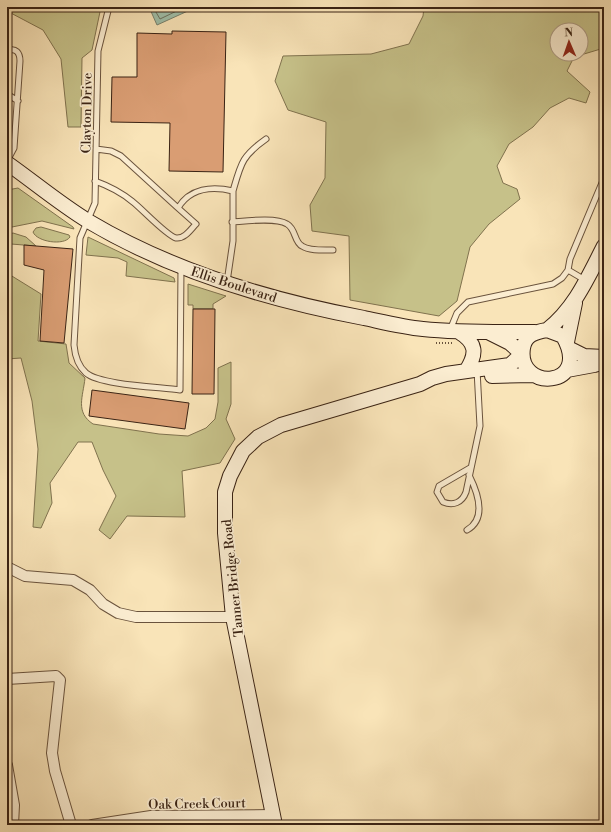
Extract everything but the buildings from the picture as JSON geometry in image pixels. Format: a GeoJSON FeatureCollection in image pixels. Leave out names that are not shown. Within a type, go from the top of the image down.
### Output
{"type":"FeatureCollection","features":[{"type":"Feature","properties":{"kind":"street","name":"Ellis Boulevard"},"geometry":{"type":"LineString","coordinates":[[7,162],[88,220],[181,266],[226,283],[314,308],[422,329],[488,332],[541,331]]}},
{"type":"Feature","properties":{"kind":"street"},"geometry":{"type":"LineString","coordinates":[[575,301],[568,345],[570,363],[567,370],[562,375],[548,380],[533,375],[525,364],[522,354],[523,344],[528,336],[541,331],[561,319],[575,301],[604,246]]}},
{"type":"Feature","properties":{"kind":"street"},"geometry":{"type":"LineString","coordinates":[[454,331],[470,338],[473,348],[473,373]]}},
{"type":"Feature","properties":{"kind":"street"},"geometry":{"type":"LineString","coordinates":[[541,331],[563,336],[568,345],[584,356],[604,357]]}},
{"type":"Feature","properties":{"kind":"street","name":"Ellis Boulevard"},"geometry":{"type":"LineString","coordinates":[[488,332],[510,343],[522,354]]}},
{"type":"Feature","properties":{"kind":"street","name":"Tanner Bridge Road"},"geometry":{"type":"LineString","coordinates":[[274,820],[234,617],[225,533],[225,492],[230,476],[243,451],[258,437],[281,425],[420,384],[432,378],[473,373],[510,365],[522,354]]}},
{"type":"Feature","properties":{"kind":"street"},"geometry":{"type":"LineString","coordinates":[[567,370],[604,362]]}},
{"type":"Feature","properties":{"kind":"street","name":"Tanner Bridge Road"},"geometry":{"type":"LineString","coordinates":[[473,373],[533,375]]}},
{"type":"Feature","properties":{"kind":"street"},"geometry":{"type":"LineString","coordinates":[[7,567],[25,576],[73,580],[90,590],[103,604],[118,613],[136,617],[234,617]]}},
{"type":"Feature","properties":{"kind":"street"},"geometry":{"type":"LineString","coordinates":[[7,679],[56,676],[60,680],[52,753],[71,825]]}},
{"type":"Feature","properties":{"kind":"street"},"geometry":{"type":"LineString","coordinates":[[7,765],[14,806],[13,825]]}},
{"type":"Feature","properties":{"kind":"street","name":"Oak Creek Court"},"geometry":{"type":"LineString","coordinates":[[92,825],[120,822],[151,816],[274,820]]}},
{"type":"Feature","properties":{"kind":"lane","name":"Clayton Drive"},"geometry":{"type":"LineString","coordinates":[[109,7],[98,51],[95,203],[80,238],[74,345],[75,356],[80,366],[92,378],[180,390],[181,266]]}},
{"type":"Feature","properties":{"kind":"lane"},"geometry":{"type":"LineString","coordinates":[[7,51],[12,49],[16,50],[20,58],[14,148],[7,162]]}},
{"type":"Feature","properties":{"kind":"lane"},"geometry":{"type":"LineString","coordinates":[[7,94],[18,101]]}},
{"type":"Feature","properties":{"kind":"lane"},"geometry":{"type":"LineString","coordinates":[[226,283],[233,241],[233,191],[244,158],[251,150],[266,139]]}},
{"type":"Feature","properties":{"kind":"lane"},"geometry":{"type":"LineString","coordinates":[[95,181],[116,189],[134,202],[169,234],[176,238],[184,236],[196,224],[121,156],[111,151],[96,149]]}},
{"type":"Feature","properties":{"kind":"lane"},"geometry":{"type":"LineString","coordinates":[[454,331],[457,313],[468,302],[553,284],[562,278],[568,270],[570,260],[604,178]]}},
{"type":"Feature","properties":{"kind":"lane"},"geometry":{"type":"LineString","coordinates":[[178,208],[190,193],[200,190],[226,189],[233,191]]}},
{"type":"Feature","properties":{"kind":"lane"},"geometry":{"type":"LineString","coordinates":[[232,222],[273,220],[287,223],[291,227],[299,244],[304,247],[333,250]]}},
{"type":"Feature","properties":{"kind":"lane"},"geometry":{"type":"LineString","coordinates":[[568,270],[586,280]]}},
{"type":"Feature","properties":{"kind":"lane"},"geometry":{"type":"LineString","coordinates":[[470,468],[440,486],[437,492],[443,502],[454,504],[463,498],[469,475],[480,426],[473,373]]}},
{"type":"Feature","properties":{"kind":"lane"},"geometry":{"type":"LineString","coordinates":[[467,530],[476,522],[480,507],[477,490],[469,475]]}},
{"type":"Feature","properties":{"kind":"shaded area"},"geometry":{"type":"Polygon","coordinates":[[[7,7],[101,7],[92,50],[82,58],[81,127],[68,127],[61,59],[43,30],[7,11],[7,7]]]}},
{"type":"Feature","properties":{"kind":"shaded area"},"geometry":{"type":"Polygon","coordinates":[[[424,7],[604,7],[604,48],[589,52],[589,22],[549,22],[549,62],[572,62],[567,71],[590,92],[586,103],[569,98],[550,108],[533,127],[509,144],[497,166],[503,183],[517,189],[520,199],[489,224],[470,247],[457,301],[439,316],[350,300],[349,236],[312,231],[310,205],[325,178],[326,122],[288,110],[275,81],[283,56],[371,54],[409,44],[423,16],[424,7]]]}},
{"type":"Feature","properties":{"kind":"shaded area"},"geometry":{"type":"Polygon","coordinates":[[[18,188],[74,229],[42,221],[7,228],[7,190],[18,188]]]}},
{"type":"Feature","properties":{"kind":"shaded area"},"geometry":{"type":"Polygon","coordinates":[[[41,227],[69,235],[70,237],[67,240],[57,242],[45,240],[35,235],[33,232],[36,228],[41,227]]]}},
{"type":"Feature","properties":{"kind":"shaded area"},"geometry":{"type":"Polygon","coordinates":[[[13,233],[26,237],[36,246],[11,244],[10,246],[7,246],[7,235],[13,233]]]}},
{"type":"Feature","properties":{"kind":"shaded area"},"geometry":{"type":"Polygon","coordinates":[[[88,237],[174,278],[175,282],[126,276],[127,262],[118,258],[86,255],[88,237]]]}},
{"type":"Feature","properties":{"kind":"shaded area"},"geometry":{"type":"Polygon","coordinates":[[[7,273],[41,294],[38,341],[66,344],[69,363],[85,378],[82,409],[87,419],[93,424],[159,434],[188,436],[206,428],[215,419],[218,402],[218,368],[231,362],[231,404],[226,419],[235,439],[220,463],[182,471],[185,517],[127,516],[110,539],[99,530],[116,496],[103,470],[92,442],[78,442],[50,483],[52,503],[41,528],[33,527],[38,449],[32,401],[21,358],[7,359],[7,273]]]}},
{"type":"Feature","properties":{"kind":"shaded area"},"geometry":{"type":"Polygon","coordinates":[[[188,284],[226,296],[213,304],[213,309],[193,309],[193,305],[188,305],[188,284]]]}},
{"type":"Feature","properties":{"kind":"water"},"geometry":{"type":"Polygon","coordinates":[[[149,7],[189,7],[190,10],[157,25],[149,7]]]}}]}
